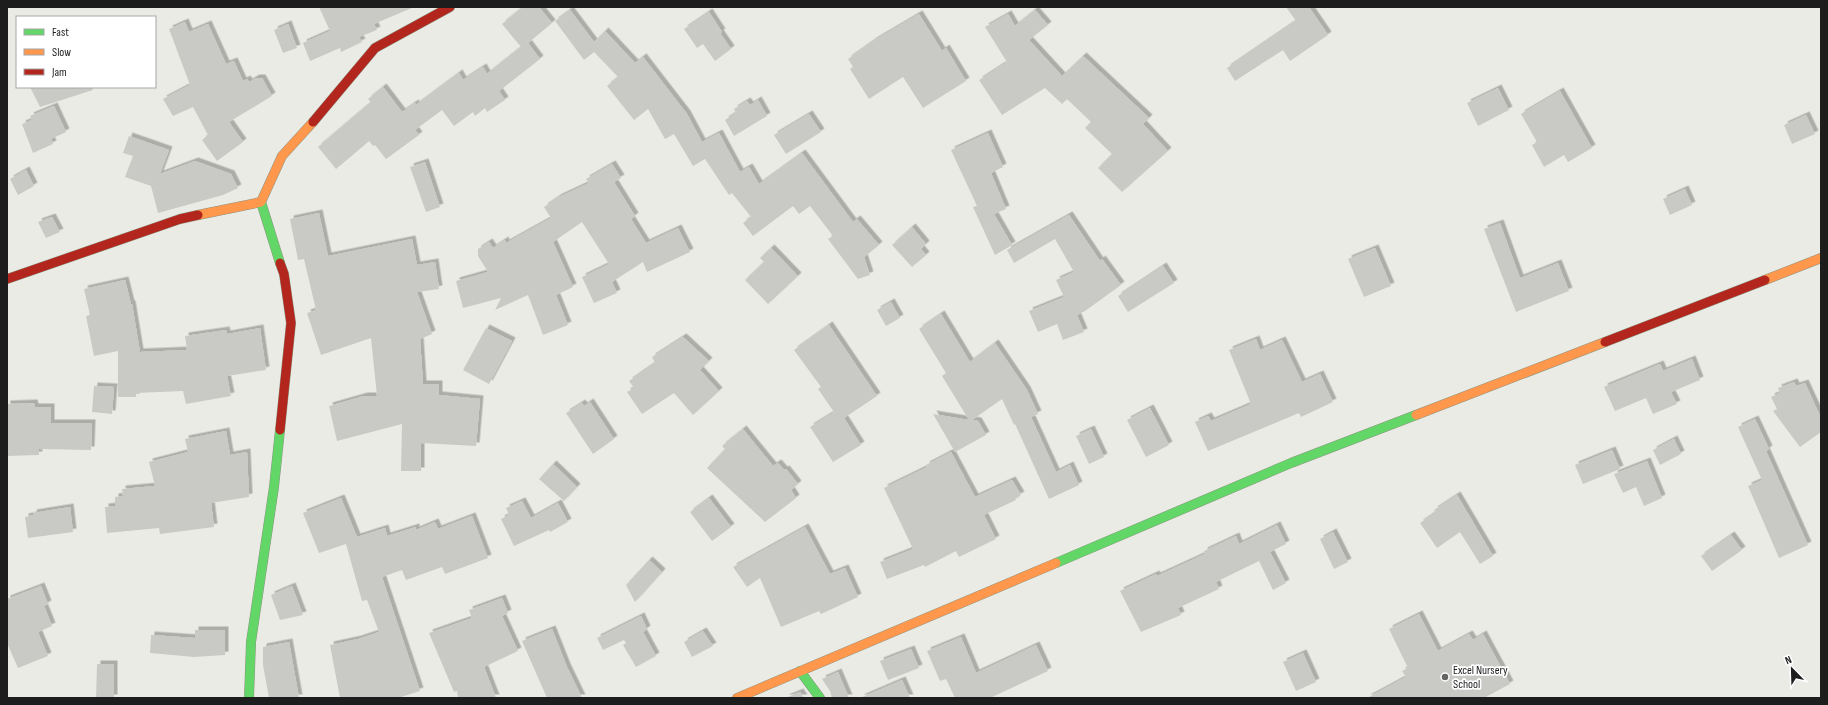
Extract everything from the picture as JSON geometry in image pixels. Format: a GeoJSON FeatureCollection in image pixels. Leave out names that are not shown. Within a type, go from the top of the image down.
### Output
{"type":"FeatureCollection","features":[{"type":"Feature","properties":{"kind":"main road"},"geometry":{"type":"LineString","coordinates":[[249,698],[251,642],[274,487],[291,323],[284,274],[261,202],[282,156],[328,106],[375,48],[450,7]]}},
{"type":"Feature","properties":{"kind":"main road"},"geometry":{"type":"LineString","coordinates":[[7,279],[180,219],[261,202]]}},
{"type":"Feature","properties":{"kind":"main road"},"geometry":{"type":"LineString","coordinates":[[737,698],[1291,463],[1821,258]]}},
{"type":"Feature","properties":{"kind":"main road"},"geometry":{"type":"LineString","coordinates":[[800,671],[820,698]]}},
{"type":"Feature","properties":{"kind":"building"},"geometry":{"type":"Polygon","coordinates":[[[319,7],[414,7],[374,24],[377,30],[359,37],[362,42],[341,52],[340,48],[310,61],[303,43],[330,31],[319,7]]]}},
{"type":"Feature","properties":{"kind":"building"},"geometry":{"type":"Polygon","coordinates":[[[523,7],[539,7],[552,23],[528,43],[540,59],[499,91],[505,100],[487,112],[485,108],[475,116],[473,112],[454,126],[442,110],[415,130],[419,135],[386,159],[375,145],[373,146],[369,141],[336,169],[318,147],[371,102],[368,99],[383,87],[402,112],[415,103],[416,105],[459,73],[463,80],[483,67],[487,74],[521,47],[502,24],[523,7]]]}},
{"type":"Feature","properties":{"kind":"building"},"geometry":{"type":"Polygon","coordinates":[[[1286,7],[1309,7],[1328,35],[1290,61],[1283,50],[1235,81],[1227,68],[1296,21],[1286,7]]]}},
{"type":"Feature","properties":{"kind":"building"},"geometry":{"type":"Polygon","coordinates":[[[570,10],[594,42],[605,31],[635,63],[643,57],[687,114],[702,142],[719,133],[740,172],[749,167],[759,184],[802,153],[853,222],[857,219],[879,245],[864,257],[870,275],[858,279],[828,239],[833,236],[810,206],[799,214],[793,206],[753,236],[743,223],[751,217],[732,193],[729,195],[705,159],[693,166],[674,134],[665,139],[648,109],[634,120],[607,86],[618,77],[594,52],[584,60],[555,21],[570,10]]]}},
{"type":"Feature","properties":{"kind":"building"},"geometry":{"type":"Polygon","coordinates":[[[1035,10],[1048,25],[1029,40],[1062,76],[1083,56],[1149,118],[1143,124],[1168,151],[1122,192],[1098,168],[1112,154],[1085,128],[1091,122],[1067,99],[1062,104],[1045,88],[1002,115],[979,80],[1007,62],[985,27],[1008,14],[1015,26],[1035,10]]]}},
{"type":"Feature","properties":{"kind":"building"},"geometry":{"type":"Polygon","coordinates":[[[709,12],[722,32],[720,33],[731,49],[715,61],[703,44],[697,48],[684,29],[709,12]]]}},
{"type":"Feature","properties":{"kind":"building"},"geometry":{"type":"Polygon","coordinates":[[[919,14],[942,51],[946,48],[966,81],[923,108],[903,77],[869,99],[850,69],[853,67],[848,59],[875,40],[919,14]]]}},
{"type":"Feature","properties":{"kind":"building"},"geometry":{"type":"Polygon","coordinates":[[[185,22],[189,32],[208,24],[226,64],[234,61],[243,81],[247,79],[249,82],[256,78],[262,78],[272,96],[229,122],[243,142],[217,161],[202,140],[208,135],[193,107],[173,116],[163,99],[190,85],[169,29],[185,22]]]}},
{"type":"Feature","properties":{"kind":"building"},"geometry":{"type":"Polygon","coordinates":[[[288,24],[297,48],[283,53],[274,30],[288,24]]]}},
{"type":"Feature","properties":{"kind":"building"},"geometry":{"type":"Polygon","coordinates":[[[30,88],[92,88],[93,90],[40,107],[30,88]]]}},
{"type":"Feature","properties":{"kind":"building"},"geometry":{"type":"Polygon","coordinates":[[[1498,88],[1509,110],[1478,126],[1467,103],[1498,88]]]}},
{"type":"Feature","properties":{"kind":"building"},"geometry":{"type":"Polygon","coordinates":[[[1560,91],[1592,148],[1568,162],[1564,155],[1544,167],[1532,145],[1537,142],[1521,114],[1560,91]]]}},
{"type":"Feature","properties":{"kind":"building"},"geometry":{"type":"Polygon","coordinates":[[[758,100],[767,116],[734,136],[725,120],[736,113],[734,109],[747,101],[750,105],[758,100]]]}},
{"type":"Feature","properties":{"kind":"building"},"geometry":{"type":"Polygon","coordinates":[[[54,106],[66,132],[51,139],[53,144],[33,153],[22,124],[32,120],[30,116],[54,106]]]}},
{"type":"Feature","properties":{"kind":"building"},"geometry":{"type":"Polygon","coordinates":[[[809,114],[821,132],[786,154],[774,135],[809,114]]]}},
{"type":"Feature","properties":{"kind":"building"},"geometry":{"type":"Polygon","coordinates":[[[1806,115],[1815,134],[1792,144],[1784,125],[1806,115]]]}},
{"type":"Feature","properties":{"kind":"building"},"geometry":{"type":"Polygon","coordinates":[[[988,133],[1003,167],[991,173],[1006,209],[994,214],[1012,245],[995,255],[973,207],[977,206],[951,150],[988,133]]]}},
{"type":"Feature","properties":{"kind":"building"},"geometry":{"type":"Polygon","coordinates":[[[129,136],[169,150],[160,174],[195,161],[231,174],[238,188],[223,195],[158,213],[151,186],[125,177],[133,156],[123,153],[129,136]]]}},
{"type":"Feature","properties":{"kind":"building"},"geometry":{"type":"Polygon","coordinates":[[[425,162],[440,207],[426,212],[410,167],[425,162]]]}},
{"type":"Feature","properties":{"kind":"building"},"geometry":{"type":"Polygon","coordinates":[[[612,164],[621,178],[614,182],[635,216],[631,219],[646,243],[678,228],[690,252],[647,272],[643,262],[612,282],[617,293],[594,303],[582,277],[609,264],[582,222],[553,242],[573,287],[556,295],[568,325],[543,335],[528,295],[495,310],[501,298],[463,308],[456,281],[488,272],[478,256],[478,249],[489,242],[493,248],[505,240],[506,243],[551,218],[544,207],[559,197],[589,183],[586,179],[612,164]]]}},
{"type":"Feature","properties":{"kind":"building"},"geometry":{"type":"Polygon","coordinates":[[[26,170],[34,186],[18,195],[10,179],[26,170]]]}},
{"type":"Feature","properties":{"kind":"building"},"geometry":{"type":"Polygon","coordinates":[[[1685,189],[1692,205],[1670,215],[1663,199],[1685,189]]]}},
{"type":"Feature","properties":{"kind":"building"},"geometry":{"type":"Polygon","coordinates":[[[319,213],[328,256],[412,239],[417,265],[435,262],[439,289],[417,292],[432,334],[420,339],[423,384],[439,384],[439,395],[480,399],[476,446],[421,443],[421,471],[401,471],[402,424],[337,441],[329,406],[364,396],[377,396],[371,338],[321,355],[307,313],[316,310],[304,259],[298,260],[290,219],[319,213]]]}},
{"type":"Feature","properties":{"kind":"building"},"geometry":{"type":"Polygon","coordinates":[[[1069,215],[1100,261],[1102,259],[1121,285],[1085,311],[1077,315],[1084,332],[1063,340],[1057,324],[1038,332],[1029,311],[1064,297],[1056,280],[1074,272],[1055,239],[1014,263],[1007,250],[1069,215]]]}},
{"type":"Feature","properties":{"kind":"building"},"geometry":{"type":"Polygon","coordinates":[[[52,217],[60,232],[46,238],[38,222],[52,217]]]}},
{"type":"Feature","properties":{"kind":"building"},"geometry":{"type":"Polygon","coordinates":[[[1500,223],[1520,278],[1558,263],[1569,291],[1516,312],[1484,229],[1500,223]]]}},
{"type":"Feature","properties":{"kind":"building"},"geometry":{"type":"Polygon","coordinates":[[[912,227],[926,244],[921,249],[926,255],[912,267],[892,245],[912,227]]]}},
{"type":"Feature","properties":{"kind":"building"},"geometry":{"type":"Polygon","coordinates":[[[771,248],[798,276],[768,304],[745,280],[764,262],[760,258],[771,248]]]}},
{"type":"Feature","properties":{"kind":"building"},"geometry":{"type":"Polygon","coordinates":[[[1375,248],[1391,286],[1364,297],[1348,259],[1375,248]]]}},
{"type":"Feature","properties":{"kind":"building"},"geometry":{"type":"Polygon","coordinates":[[[1163,266],[1174,283],[1128,312],[1118,296],[1163,266]]]}},
{"type":"Feature","properties":{"kind":"building"},"geometry":{"type":"Polygon","coordinates":[[[125,280],[132,304],[140,352],[187,350],[185,336],[226,330],[227,334],[260,328],[266,370],[227,376],[231,396],[186,404],[183,391],[136,393],[136,397],[118,397],[118,351],[94,356],[86,316],[90,315],[84,289],[125,280]]]}},
{"type":"Feature","properties":{"kind":"building"},"geometry":{"type":"Polygon","coordinates":[[[891,302],[900,318],[886,326],[877,310],[891,302]]]}},
{"type":"Feature","properties":{"kind":"building"},"geometry":{"type":"Polygon","coordinates":[[[941,314],[970,362],[995,343],[1027,390],[1038,414],[1031,417],[1056,472],[1070,465],[1079,485],[1049,499],[1002,399],[972,420],[978,421],[986,435],[955,452],[933,414],[969,420],[942,376],[946,373],[919,329],[941,314]]]}},
{"type":"Feature","properties":{"kind":"building"},"geometry":{"type":"Polygon","coordinates":[[[829,325],[877,396],[844,418],[861,445],[833,462],[810,427],[834,412],[818,389],[821,387],[794,350],[829,325]]]}},
{"type":"Feature","properties":{"kind":"building"},"geometry":{"type":"Polygon","coordinates":[[[486,328],[512,341],[489,384],[463,370],[486,328]]]}},
{"type":"Feature","properties":{"kind":"building"},"geometry":{"type":"Polygon","coordinates":[[[683,337],[709,361],[700,370],[719,391],[693,415],[674,393],[642,414],[627,392],[634,388],[629,381],[655,363],[652,357],[683,337]]]}},
{"type":"Feature","properties":{"kind":"building"},"geometry":{"type":"Polygon","coordinates":[[[1256,339],[1260,350],[1282,340],[1302,382],[1320,374],[1333,402],[1301,417],[1299,413],[1208,451],[1195,422],[1208,416],[1211,421],[1251,404],[1229,350],[1256,339]]]}},
{"type":"Feature","properties":{"kind":"building"},"geometry":{"type":"Polygon","coordinates":[[[1692,359],[1700,380],[1671,392],[1677,404],[1653,414],[1646,398],[1615,411],[1604,387],[1660,364],[1663,371],[1692,359]]]}},
{"type":"Feature","properties":{"kind":"building"},"geometry":{"type":"Polygon","coordinates":[[[1794,382],[1796,386],[1805,383],[1821,418],[1821,432],[1800,447],[1773,411],[1777,409],[1771,397],[1780,393],[1778,388],[1794,382]]]}},
{"type":"Feature","properties":{"kind":"building"},"geometry":{"type":"Polygon","coordinates":[[[94,386],[114,387],[112,414],[92,412],[94,386]]]}},
{"type":"Feature","properties":{"kind":"building"},"geometry":{"type":"Polygon","coordinates":[[[590,402],[614,439],[593,454],[566,413],[582,403],[584,406],[590,402]]]}},
{"type":"Feature","properties":{"kind":"building"},"geometry":{"type":"Polygon","coordinates":[[[34,403],[35,407],[51,407],[51,423],[92,423],[91,450],[39,449],[39,455],[7,456],[7,404],[34,403]]]}},
{"type":"Feature","properties":{"kind":"building"},"geometry":{"type":"Polygon","coordinates":[[[1150,408],[1169,445],[1146,457],[1127,420],[1150,408]]]}},
{"type":"Feature","properties":{"kind":"building"},"geometry":{"type":"Polygon","coordinates":[[[1755,419],[1769,449],[1766,451],[1808,545],[1779,558],[1748,486],[1762,480],[1738,427],[1755,419]]]}},
{"type":"Feature","properties":{"kind":"building"},"geometry":{"type":"Polygon","coordinates":[[[743,429],[773,466],[778,463],[784,470],[786,469],[798,484],[791,490],[796,498],[765,522],[707,468],[725,449],[722,446],[743,429]]]}},
{"type":"Feature","properties":{"kind":"building"},"geometry":{"type":"Polygon","coordinates":[[[1091,429],[1104,457],[1089,464],[1076,436],[1091,429]]]}},
{"type":"Feature","properties":{"kind":"building"},"geometry":{"type":"Polygon","coordinates":[[[226,431],[230,455],[247,452],[249,497],[211,503],[214,527],[160,534],[159,528],[107,533],[105,507],[115,506],[115,497],[123,496],[122,489],[155,486],[149,462],[188,452],[185,439],[226,431]]]}},
{"type":"Feature","properties":{"kind":"building"},"geometry":{"type":"Polygon","coordinates":[[[1674,439],[1681,454],[1660,465],[1653,450],[1674,439]]]}},
{"type":"Feature","properties":{"kind":"building"},"geometry":{"type":"Polygon","coordinates":[[[1612,450],[1620,469],[1583,484],[1575,465],[1612,450]]]}},
{"type":"Feature","properties":{"kind":"building"},"geometry":{"type":"Polygon","coordinates":[[[951,452],[975,497],[1012,480],[1021,495],[1015,498],[1016,500],[984,515],[996,539],[959,557],[956,551],[925,567],[924,565],[887,579],[880,562],[913,549],[884,488],[927,467],[926,465],[951,452]]]}},
{"type":"Feature","properties":{"kind":"building"},"geometry":{"type":"Polygon","coordinates":[[[1647,461],[1662,498],[1644,506],[1636,487],[1623,493],[1614,474],[1647,461]]]}},
{"type":"Feature","properties":{"kind":"building"},"geometry":{"type":"Polygon","coordinates":[[[553,464],[577,487],[564,501],[539,479],[553,464]]]}},
{"type":"Feature","properties":{"kind":"building"},"geometry":{"type":"Polygon","coordinates":[[[1457,495],[1493,556],[1480,564],[1460,532],[1437,548],[1420,523],[1436,512],[1434,510],[1457,495]]]}},
{"type":"Feature","properties":{"kind":"building"},"geometry":{"type":"Polygon","coordinates":[[[341,498],[357,537],[385,528],[387,536],[416,527],[416,530],[435,522],[438,529],[472,516],[488,558],[445,574],[442,567],[406,580],[402,570],[382,577],[420,691],[398,698],[340,698],[330,645],[358,639],[379,632],[367,600],[362,601],[346,544],[319,553],[303,513],[341,498]]]}},
{"type":"Feature","properties":{"kind":"building"},"geometry":{"type":"Polygon","coordinates":[[[709,498],[731,527],[712,541],[690,512],[709,498]]]}},
{"type":"Feature","properties":{"kind":"building"},"geometry":{"type":"Polygon","coordinates":[[[522,501],[531,518],[558,503],[568,522],[550,532],[549,530],[514,546],[501,519],[509,515],[506,508],[522,501]]]}},
{"type":"Feature","properties":{"kind":"building"},"geometry":{"type":"Polygon","coordinates":[[[70,507],[73,532],[28,538],[25,517],[34,515],[33,513],[70,507]]]}},
{"type":"Feature","properties":{"kind":"building"},"geometry":{"type":"Polygon","coordinates":[[[1277,525],[1286,544],[1270,552],[1286,583],[1273,590],[1259,561],[1216,582],[1219,589],[1178,608],[1181,615],[1141,632],[1120,591],[1156,574],[1157,576],[1205,554],[1204,551],[1236,536],[1239,544],[1277,525]]]}},
{"type":"Feature","properties":{"kind":"building"},"geometry":{"type":"Polygon","coordinates":[[[805,527],[830,574],[845,568],[858,597],[821,614],[819,611],[781,627],[760,578],[747,587],[733,567],[805,527]]]}},
{"type":"Feature","properties":{"kind":"building"},"geometry":{"type":"Polygon","coordinates":[[[1333,532],[1348,562],[1334,569],[1320,539],[1333,532]]]}},
{"type":"Feature","properties":{"kind":"building"},"geometry":{"type":"Polygon","coordinates":[[[1731,535],[1742,550],[1712,571],[1701,556],[1731,535]]]}},
{"type":"Feature","properties":{"kind":"building"},"geometry":{"type":"Polygon","coordinates":[[[649,560],[662,572],[635,602],[626,585],[649,560]]]}},
{"type":"Feature","properties":{"kind":"building"},"geometry":{"type":"Polygon","coordinates":[[[41,586],[48,604],[44,606],[52,626],[38,632],[48,656],[18,668],[7,643],[7,599],[41,586]]]}},
{"type":"Feature","properties":{"kind":"building"},"geometry":{"type":"Polygon","coordinates":[[[292,586],[303,615],[280,620],[271,595],[292,586]]]}},
{"type":"Feature","properties":{"kind":"building"},"geometry":{"type":"Polygon","coordinates":[[[502,598],[508,613],[502,616],[518,651],[484,667],[496,698],[458,698],[457,691],[454,692],[429,633],[472,618],[469,610],[502,598]]]}},
{"type":"Feature","properties":{"kind":"building"},"geometry":{"type":"Polygon","coordinates":[[[1419,614],[1438,651],[1469,634],[1473,640],[1483,634],[1510,684],[1484,698],[1367,698],[1406,677],[1402,671],[1408,668],[1389,629],[1419,614]]]}},
{"type":"Feature","properties":{"kind":"building"},"geometry":{"type":"Polygon","coordinates":[[[641,616],[647,629],[643,632],[656,656],[636,667],[623,645],[626,643],[624,640],[603,650],[597,638],[641,616]]]}},
{"type":"Feature","properties":{"kind":"building"},"geometry":{"type":"Polygon","coordinates":[[[552,629],[567,667],[582,698],[547,698],[522,641],[552,629]]]}},
{"type":"Feature","properties":{"kind":"building"},"geometry":{"type":"Polygon","coordinates":[[[195,630],[225,630],[225,655],[194,657],[150,653],[151,635],[195,638],[195,630]]]}},
{"type":"Feature","properties":{"kind":"building"},"geometry":{"type":"Polygon","coordinates":[[[703,631],[713,646],[692,657],[684,642],[703,631]]]}},
{"type":"Feature","properties":{"kind":"building"},"geometry":{"type":"Polygon","coordinates":[[[961,637],[976,673],[1036,645],[1048,671],[990,698],[955,698],[946,679],[940,681],[927,651],[961,637]]]}},
{"type":"Feature","properties":{"kind":"building"},"geometry":{"type":"Polygon","coordinates":[[[289,642],[299,698],[269,698],[263,665],[263,647],[289,642]]]}},
{"type":"Feature","properties":{"kind":"building"},"geometry":{"type":"Polygon","coordinates":[[[911,649],[919,668],[888,680],[880,661],[911,649]]]}},
{"type":"Feature","properties":{"kind":"building"},"geometry":{"type":"Polygon","coordinates":[[[1303,653],[1316,682],[1296,691],[1283,662],[1303,653]]]}},
{"type":"Feature","properties":{"kind":"building"},"geometry":{"type":"Polygon","coordinates":[[[97,664],[114,664],[114,698],[96,698],[97,664]]]}},
{"type":"Feature","properties":{"kind":"building"},"geometry":{"type":"Polygon","coordinates":[[[838,672],[849,698],[832,698],[830,691],[822,679],[838,672]]]}},
{"type":"Feature","properties":{"kind":"building"},"geometry":{"type":"Polygon","coordinates":[[[902,680],[910,698],[860,698],[902,680]]]}},
{"type":"Feature","properties":{"kind":"building"},"geometry":{"type":"Polygon","coordinates":[[[800,692],[804,698],[785,698],[800,692]]]}},
{"type":"Feature","properties":{"kind":"traffic: fast"},"geometry":{"type":"LineString","coordinates":[[261,202],[280,263]]}},
{"type":"Feature","properties":{"kind":"traffic: fast"},"geometry":{"type":"LineString","coordinates":[[1056,563],[1291,463],[1416,415]]}},
{"type":"Feature","properties":{"kind":"traffic: fast"},"geometry":{"type":"LineString","coordinates":[[249,698],[251,642],[274,487],[280,430]]}},
{"type":"Feature","properties":{"kind":"traffic: fast"},"geometry":{"type":"LineString","coordinates":[[800,671],[820,698]]}},
{"type":"Feature","properties":{"kind":"traffic: slow"},"geometry":{"type":"LineString","coordinates":[[198,215],[261,202],[282,156],[313,122]]}},
{"type":"Feature","properties":{"kind":"traffic: slow"},"geometry":{"type":"LineString","coordinates":[[1765,280],[1821,258]]}},
{"type":"Feature","properties":{"kind":"traffic: slow"},"geometry":{"type":"LineString","coordinates":[[1416,415],[1605,342]]}},
{"type":"Feature","properties":{"kind":"traffic: slow"},"geometry":{"type":"LineString","coordinates":[[737,698],[1056,563]]}},
{"type":"Feature","properties":{"kind":"traffic: jam"},"geometry":{"type":"LineString","coordinates":[[313,122],[375,48],[450,7]]}},
{"type":"Feature","properties":{"kind":"traffic: jam"},"geometry":{"type":"LineString","coordinates":[[7,279],[180,219],[198,215]]}},
{"type":"Feature","properties":{"kind":"traffic: jam"},"geometry":{"type":"LineString","coordinates":[[280,263],[284,274],[291,323],[280,430]]}},
{"type":"Feature","properties":{"kind":"traffic: jam"},"geometry":{"type":"LineString","coordinates":[[1605,342],[1765,280]]}},
{"type":"Feature","properties":{"kind":"place","name":"Excel Nursery School"},"geometry":{"type":"Point","coordinates":[1445,677]}}]}
